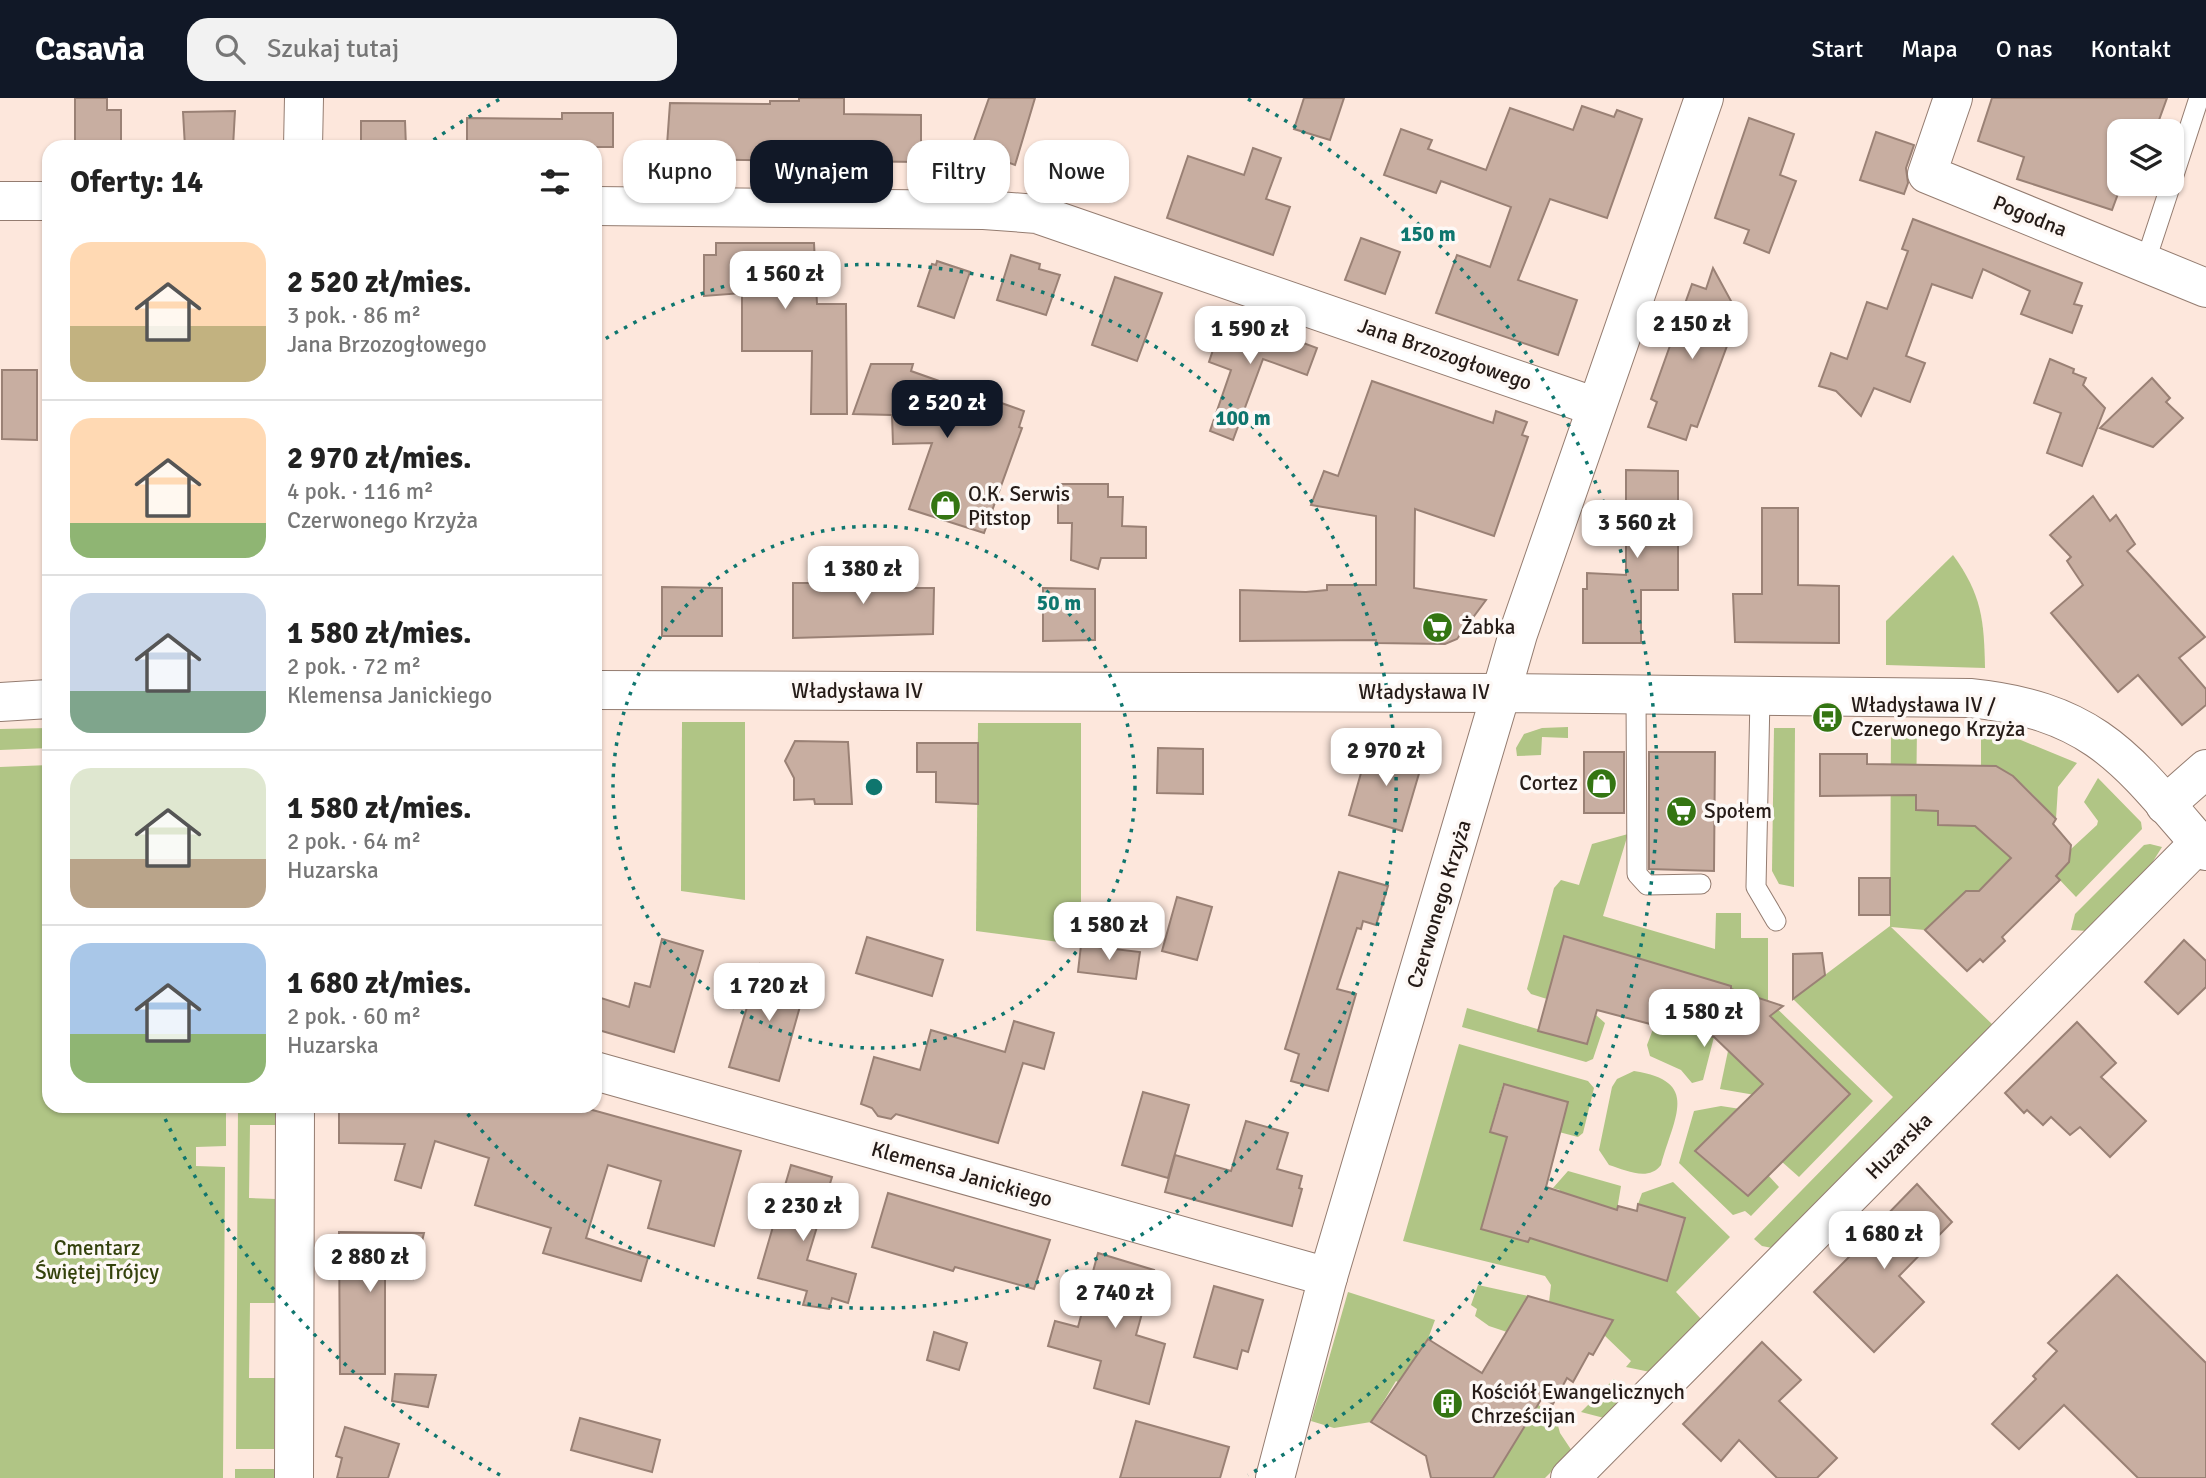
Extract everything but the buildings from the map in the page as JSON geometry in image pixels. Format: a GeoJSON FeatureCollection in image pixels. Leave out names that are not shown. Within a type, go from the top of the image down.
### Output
{"type":"FeatureCollection","features":[{"type":"Feature","properties":{"kind":"street"},"geometry":{"type":"LineString","coordinates":[[303,98],[303,140]]}},
{"type":"Feature","properties":{"kind":"street","name":"Czerwonego Krzyża"},"geometry":{"type":"LineString","coordinates":[[1275,1478],[1328,1277],[1501,693],[1596,407],[1704,98]]}},
{"type":"Feature","properties":{"kind":"street","name":"Pogodna"},"geometry":{"type":"LineString","coordinates":[[1953,98],[1927,174],[2206,288]]}},
{"type":"Feature","properties":{"kind":"street"},"geometry":{"type":"LineString","coordinates":[[0,201],[42,201]]}},
{"type":"Feature","properties":{"kind":"street","name":"Jana Brzozogłowego"},"geometry":{"type":"LineString","coordinates":[[602,206],[984,210],[1037,214],[1596,407]]}},
{"type":"Feature","properties":{"kind":"street","name":"Władysława IV"},"geometry":{"type":"LineString","coordinates":[[602,690],[1501,693],[1970,698],[2039,709],[2080,727],[2111,747],[2203,847]]}},
{"type":"Feature","properties":{"kind":"street"},"geometry":{"type":"LineString","coordinates":[[0,702],[42,699]]}},
{"type":"Feature","properties":{"kind":"street"},"geometry":{"type":"LineString","coordinates":[[2165,805],[2206,769]]}},
{"type":"Feature","properties":{"kind":"street","name":"Huzarska"},"geometry":{"type":"LineString","coordinates":[[1570,1478],[2203,847]]}},
{"type":"Feature","properties":{"kind":"street","name":"Klemensa Janickiego"},"geometry":{"type":"LineString","coordinates":[[602,1073],[1328,1277]]}},
{"type":"Feature","properties":{"kind":"street"},"geometry":{"type":"LineString","coordinates":[[294,1478],[296,1113]]}},
{"type":"Feature","properties":{"kind":"lane"},"geometry":{"type":"LineString","coordinates":[[2184,143],[2199,98]]}},
{"type":"Feature","properties":{"kind":"lane"},"geometry":{"type":"LineString","coordinates":[[2145,263],[2167,196]]}},
{"type":"Feature","properties":{"kind":"lane"},"geometry":{"type":"LineString","coordinates":[[1636,695],[1637,874],[1647,885],[1701,884]]}},
{"type":"Feature","properties":{"kind":"lane"},"geometry":{"type":"LineString","coordinates":[[1760,697],[1756,887],[1776,921]]}},
{"type":"Feature","properties":{"kind":"green space"},"geometry":{"type":"Polygon","coordinates":[[[1953,555],[1963,569],[1980,608],[1985,668],[1886,665],[1886,621],[1953,555]]]}},
{"type":"Feature","properties":{"kind":"green space"},"geometry":{"type":"Polygon","coordinates":[[[682,722],[745,722],[745,900],[681,891],[682,722]]]}},
{"type":"Feature","properties":{"kind":"green space"},"geometry":{"type":"Polygon","coordinates":[[[978,723],[1081,723],[1081,945],[976,931],[978,723]]]}},
{"type":"Feature","properties":{"kind":"green space"},"geometry":{"type":"Polygon","coordinates":[[[1568,727],[1568,738],[1542,737],[1541,755],[1517,756],[1516,748],[1524,734],[1542,728],[1568,727]]]}},
{"type":"Feature","properties":{"kind":"green space"},"geometry":{"type":"Polygon","coordinates":[[[42,728],[42,748],[0,750],[0,729],[42,728]]]}},
{"type":"Feature","properties":{"kind":"green space"},"geometry":{"type":"Polygon","coordinates":[[[1774,728],[1795,728],[1794,887],[1779,884],[1772,871],[1774,728]]]}},
{"type":"Feature","properties":{"kind":"green space"},"geometry":{"type":"Polygon","coordinates":[[[1891,728],[1917,728],[1916,810],[1938,811],[1938,824],[1975,826],[2012,857],[1999,871],[2005,878],[1981,891],[1966,891],[1925,930],[1891,927],[1994,1026],[1772,1248],[1762,1246],[1754,1239],[1893,1097],[1793,999],[1890,926],[1891,728]]]}},
{"type":"Feature","properties":{"kind":"green space"},"geometry":{"type":"Polygon","coordinates":[[[1981,733],[2016,738],[2077,763],[2058,787],[2056,819],[2013,777],[1993,767],[1981,765],[1981,733]]]}},
{"type":"Feature","properties":{"kind":"green space","name":"Cmentarz Świętej Trójcy"},"geometry":{"type":"Polygon","coordinates":[[[42,765],[42,1113],[226,1113],[226,1146],[196,1147],[196,1166],[225,1167],[223,1478],[0,1478],[0,767],[42,765]]]}},
{"type":"Feature","properties":{"kind":"green space"},"geometry":{"type":"Polygon","coordinates":[[[2098,778],[2141,822],[2142,829],[2076,897],[2056,876],[2064,867],[2058,861],[2097,825],[2098,821],[2084,802],[2098,778]]]}},
{"type":"Feature","properties":{"kind":"green space"},"geometry":{"type":"Polygon","coordinates":[[[1628,834],[1603,916],[1715,949],[1716,913],[1741,913],[1741,938],[1768,938],[1768,1000],[1873,1101],[1799,1177],[1781,1161],[1813,1059],[1763,1008],[1743,998],[1744,993],[1731,989],[1730,986],[1564,936],[1547,999],[1531,994],[1527,989],[1554,888],[1561,880],[1579,885],[1592,844],[1628,834]]]}},
{"type":"Feature","properties":{"kind":"green space"},"geometry":{"type":"Polygon","coordinates":[[[2144,845],[2162,847],[2152,863],[2088,931],[2071,930],[2075,914],[2144,845]]]}},
{"type":"Feature","properties":{"kind":"green space"},"geometry":{"type":"Polygon","coordinates":[[[1467,1008],[1587,1044],[1596,1015],[1605,1023],[1593,1059],[1586,1062],[1462,1027],[1467,1008]]]}},
{"type":"Feature","properties":{"kind":"green space"},"geometry":{"type":"Polygon","coordinates":[[[1656,1021],[1714,1037],[1703,1080],[1692,1083],[1681,1070],[1650,1056],[1647,1045],[1656,1021]]]}},
{"type":"Feature","properties":{"kind":"green space"},"geometry":{"type":"Polygon","coordinates":[[[1459,1044],[1588,1081],[1594,1088],[1583,1133],[1578,1137],[1559,1132],[1568,1102],[1503,1084],[1490,1131],[1507,1137],[1481,1229],[1528,1242],[1530,1238],[1667,1280],[1685,1218],[1638,1204],[1642,1193],[1673,1182],[1730,1237],[1676,1292],[1701,1319],[1650,1372],[1626,1367],[1631,1361],[1604,1335],[1613,1320],[1549,1302],[1551,1285],[1545,1276],[1403,1241],[1459,1044]]]}},
{"type":"Feature","properties":{"kind":"green space"},"geometry":{"type":"Polygon","coordinates":[[[1728,1051],[1765,1086],[1755,1095],[1720,1089],[1728,1051]]]}},
{"type":"Feature","properties":{"kind":"green space"},"geometry":{"type":"Polygon","coordinates":[[[1634,1071],[1655,1076],[1668,1083],[1675,1092],[1678,1104],[1661,1165],[1650,1173],[1643,1174],[1609,1165],[1599,1150],[1612,1087],[1617,1079],[1634,1071]]]}},
{"type":"Feature","properties":{"kind":"green space"},"geometry":{"type":"Polygon","coordinates":[[[1721,1106],[1747,1110],[1695,1152],[1748,1196],[1768,1175],[1779,1187],[1751,1216],[1745,1211],[1733,1215],[1679,1163],[1694,1111],[1721,1106]]]}},
{"type":"Feature","properties":{"kind":"green space"},"geometry":{"type":"Polygon","coordinates":[[[238,1113],[276,1113],[276,1125],[250,1125],[249,1198],[276,1199],[275,1303],[250,1303],[249,1378],[275,1378],[274,1449],[236,1449],[238,1113]]]}},
{"type":"Feature","properties":{"kind":"green space"},"geometry":{"type":"Polygon","coordinates":[[[1568,1171],[1621,1186],[1617,1210],[1559,1193],[1560,1190],[1553,1188],[1568,1171]]]}},
{"type":"Feature","properties":{"kind":"green space"},"geometry":{"type":"Polygon","coordinates":[[[1478,1285],[1528,1296],[1507,1332],[1489,1326],[1475,1316],[1477,1309],[1471,1305],[1478,1285]]]}},
{"type":"Feature","properties":{"kind":"green space"},"geometry":{"type":"Polygon","coordinates":[[[1348,1292],[1435,1320],[1428,1339],[1407,1372],[1409,1389],[1396,1381],[1371,1422],[1334,1428],[1311,1421],[1348,1292]]]}},
{"type":"Feature","properties":{"kind":"green space"},"geometry":{"type":"Polygon","coordinates":[[[1614,1379],[1624,1397],[1604,1418],[1581,1412],[1614,1379]]]}},
{"type":"Feature","properties":{"kind":"green space"},"geometry":{"type":"Polygon","coordinates":[[[1513,1390],[1555,1415],[1560,1433],[1572,1451],[1545,1478],[1480,1478],[1513,1390]]]}},
{"type":"Feature","properties":{"kind":"green space"},"geometry":{"type":"Polygon","coordinates":[[[235,1469],[274,1469],[274,1478],[235,1478],[235,1469]]]}},
{"type":"Feature","properties":{"kind":"place","name":"O.K. Serwis Pitstop"},"geometry":{"type":"Point","coordinates":[945,506]}},
{"type":"Feature","properties":{"kind":"place","name":"Żabka"},"geometry":{"type":"Point","coordinates":[1438,627]}},
{"type":"Feature","properties":{"kind":"place","name":"Władysława IV / Czerwonego Krzyża"},"geometry":{"type":"Point","coordinates":[1828,717]}},
{"type":"Feature","properties":{"kind":"place","name":"Cortez"},"geometry":{"type":"Point","coordinates":[1601,783]}},
{"type":"Feature","properties":{"kind":"place","name":"Społem"},"geometry":{"type":"Point","coordinates":[1681,811]}},
{"type":"Feature","properties":{"kind":"place","name":"Kościół Ewangelicznych Chrześcijan"},"geometry":{"type":"Point","coordinates":[1448,1404]}}]}
